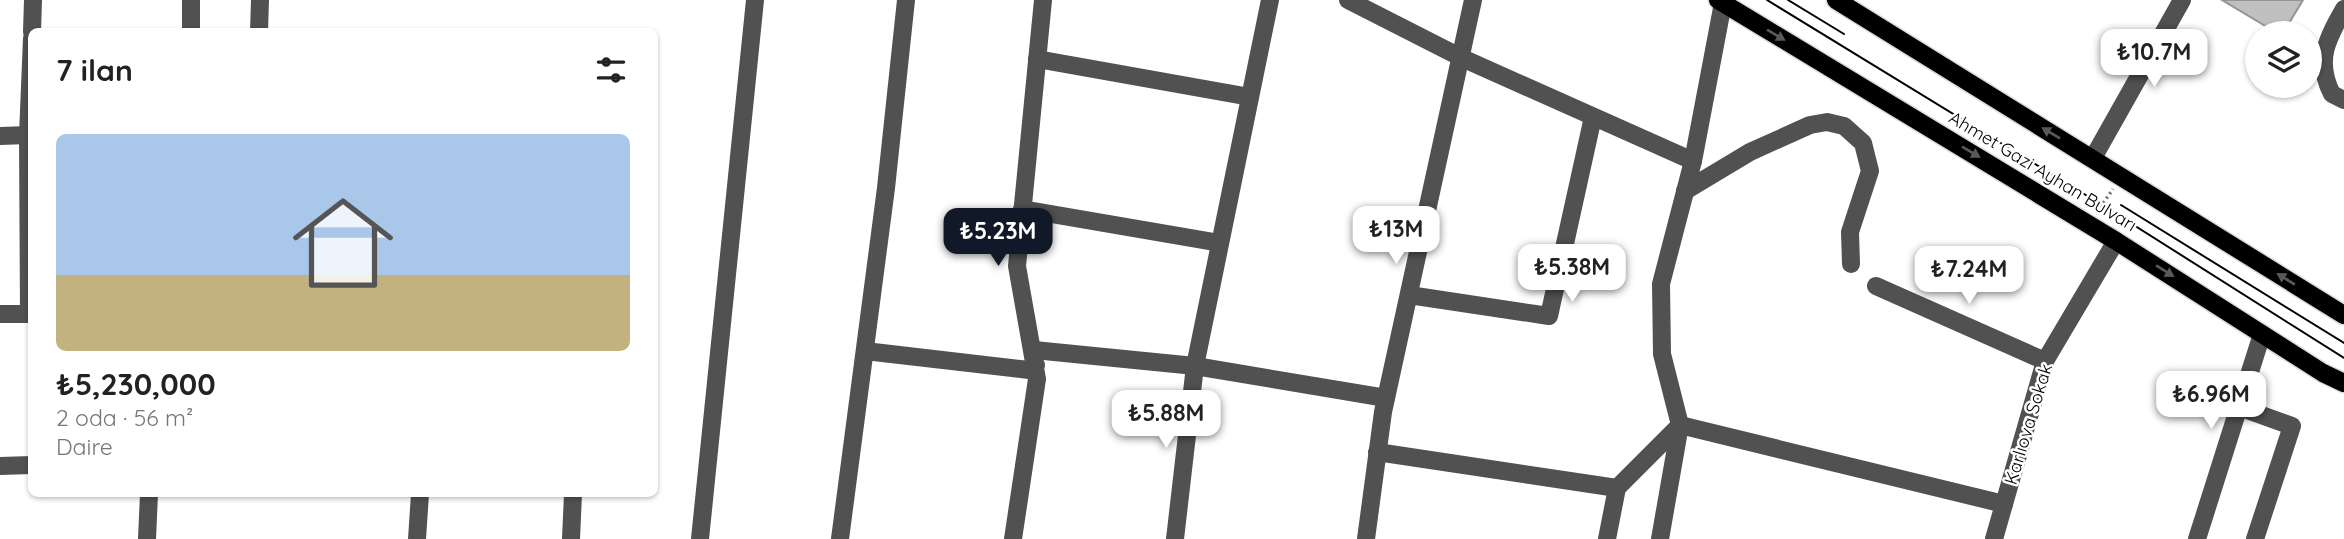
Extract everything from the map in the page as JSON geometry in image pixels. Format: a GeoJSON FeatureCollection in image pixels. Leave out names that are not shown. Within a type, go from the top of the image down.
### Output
{"type":"FeatureCollection","features":[{"type":"Feature","properties":{"kind":"main road","name":"Ahmet Gazi Ayhan Bulvarı"},"geometry":{"type":"LineString","coordinates":[[1836,0],[2344,316]]}},
{"type":"Feature","properties":{"kind":"main road","name":"Ahmet Gazi Ayhan Bulvarı"},"geometry":{"type":"LineString","coordinates":[[1720,1],[2089,224],[2323,373],[2344,383]]}},
{"type":"Feature","properties":{"kind":"street"},"geometry":{"type":"LineString","coordinates":[[32,28],[33,0]]}},
{"type":"Feature","properties":{"kind":"street"},"geometry":{"type":"LineString","coordinates":[[191,0],[191,28]]}},
{"type":"Feature","properties":{"kind":"street"},"geometry":{"type":"LineString","coordinates":[[259,28],[260,0]]}},
{"type":"Feature","properties":{"kind":"street"},"geometry":{"type":"LineString","coordinates":[[700,539],[755,0]]}},
{"type":"Feature","properties":{"kind":"street"},"geometry":{"type":"LineString","coordinates":[[840,539],[906,0]]}},
{"type":"Feature","properties":{"kind":"street"},"geometry":{"type":"LineString","coordinates":[[1013,539],[1036,394],[1035,357],[1017,266],[1043,0]]}},
{"type":"Feature","properties":{"kind":"street"},"geometry":{"type":"LineString","coordinates":[[1175,539],[1195,366],[1270,0]]}},
{"type":"Feature","properties":{"kind":"street"},"geometry":{"type":"LineString","coordinates":[[1348,0],[1462,58],[1693,161]]}},
{"type":"Feature","properties":{"kind":"street"},"geometry":{"type":"LineString","coordinates":[[1366,539],[1386,398],[1473,0]]}},
{"type":"Feature","properties":{"kind":"street"},"geometry":{"type":"LineString","coordinates":[[2093,159],[2182,0]]}},
{"type":"Feature","properties":{"kind":"street"},"geometry":{"type":"LineString","coordinates":[[1660,539],[1680,425],[1665,377],[1660,308],[1665,261],[1693,161],[1720,1]]}},
{"type":"Feature","properties":{"kind":"street"},"geometry":{"type":"LineString","coordinates":[[2344,9],[2328,38],[2322,61],[2332,94],[2344,100]]}},
{"type":"Feature","properties":{"kind":"street"},"geometry":{"type":"LineString","coordinates":[[1037,59],[1250,97]]}},
{"type":"Feature","properties":{"kind":"street"},"geometry":{"type":"LineString","coordinates":[[1409,295],[1549,316],[1593,117]]}},
{"type":"Feature","properties":{"kind":"street"},"geometry":{"type":"LineString","coordinates":[[1685,191],[1750,152],[1810,125],[1827,122],[1844,127],[1863,143],[1870,171],[1850,232],[1851,264]]}},
{"type":"Feature","properties":{"kind":"street"},"geometry":{"type":"LineString","coordinates":[[0,136],[28,135]]}},
{"type":"Feature","properties":{"kind":"street"},"geometry":{"type":"LineString","coordinates":[[1022,209],[1220,243]]}},
{"type":"Feature","properties":{"kind":"street","name":"Karlıova Sokak"},"geometry":{"type":"LineString","coordinates":[[1994,539],[2045,361],[2116,241]]}},
{"type":"Feature","properties":{"kind":"street"},"geometry":{"type":"LineString","coordinates":[[1876,286],[2045,361]]}},
{"type":"Feature","properties":{"kind":"street"},"geometry":{"type":"LineString","coordinates":[[0,314],[28,314]]}},
{"type":"Feature","properties":{"kind":"street"},"geometry":{"type":"LineString","coordinates":[[2197,539],[2262,334]]}},
{"type":"Feature","properties":{"kind":"street"},"geometry":{"type":"LineString","coordinates":[[865,351],[1029,370],[1035,357]]}},
{"type":"Feature","properties":{"kind":"street"},"geometry":{"type":"LineString","coordinates":[[1035,357],[1195,366],[1386,398]]}},
{"type":"Feature","properties":{"kind":"street"},"geometry":{"type":"LineString","coordinates":[[2239,407],[2292,426],[2255,539]]}},
{"type":"Feature","properties":{"kind":"street"},"geometry":{"type":"LineString","coordinates":[[1607,539],[1617,488],[1680,425]]}},
{"type":"Feature","properties":{"kind":"street"},"geometry":{"type":"LineString","coordinates":[[1680,425],[2004,505]]}},
{"type":"Feature","properties":{"kind":"street"},"geometry":{"type":"LineString","coordinates":[[1377,452],[1617,488]]}},
{"type":"Feature","properties":{"kind":"street"},"geometry":{"type":"LineString","coordinates":[[0,466],[28,465]]}},
{"type":"Feature","properties":{"kind":"street"},"geometry":{"type":"LineString","coordinates":[[147,539],[149,497]]}},
{"type":"Feature","properties":{"kind":"street"},"geometry":{"type":"LineString","coordinates":[[417,539],[420,497]]}},
{"type":"Feature","properties":{"kind":"street"},"geometry":{"type":"LineString","coordinates":[[571,539],[573,497]]}},
{"type":"Feature","properties":{"kind":"path"},"geometry":{"type":"LineString","coordinates":[[2089,224],[2122,176]]}},
{"type":"Feature","properties":{"kind":"building"},"geometry":{"type":"Polygon","coordinates":[[[2222,0],[2303,0],[2290,21],[2257,21],[2222,0]]]}},
{"type":"Feature","properties":{"kind":"tram line"},"geometry":{"type":"LineString","coordinates":[[1767,0],[2102,205],[2344,358]]}},
{"type":"Feature","properties":{"kind":"tram line"},"geometry":{"type":"LineString","coordinates":[[1788,0],[1844,34]]}},
{"type":"Feature","properties":{"kind":"tram line"},"geometry":{"type":"LineString","coordinates":[[2121,205],[2344,343]]}}]}
